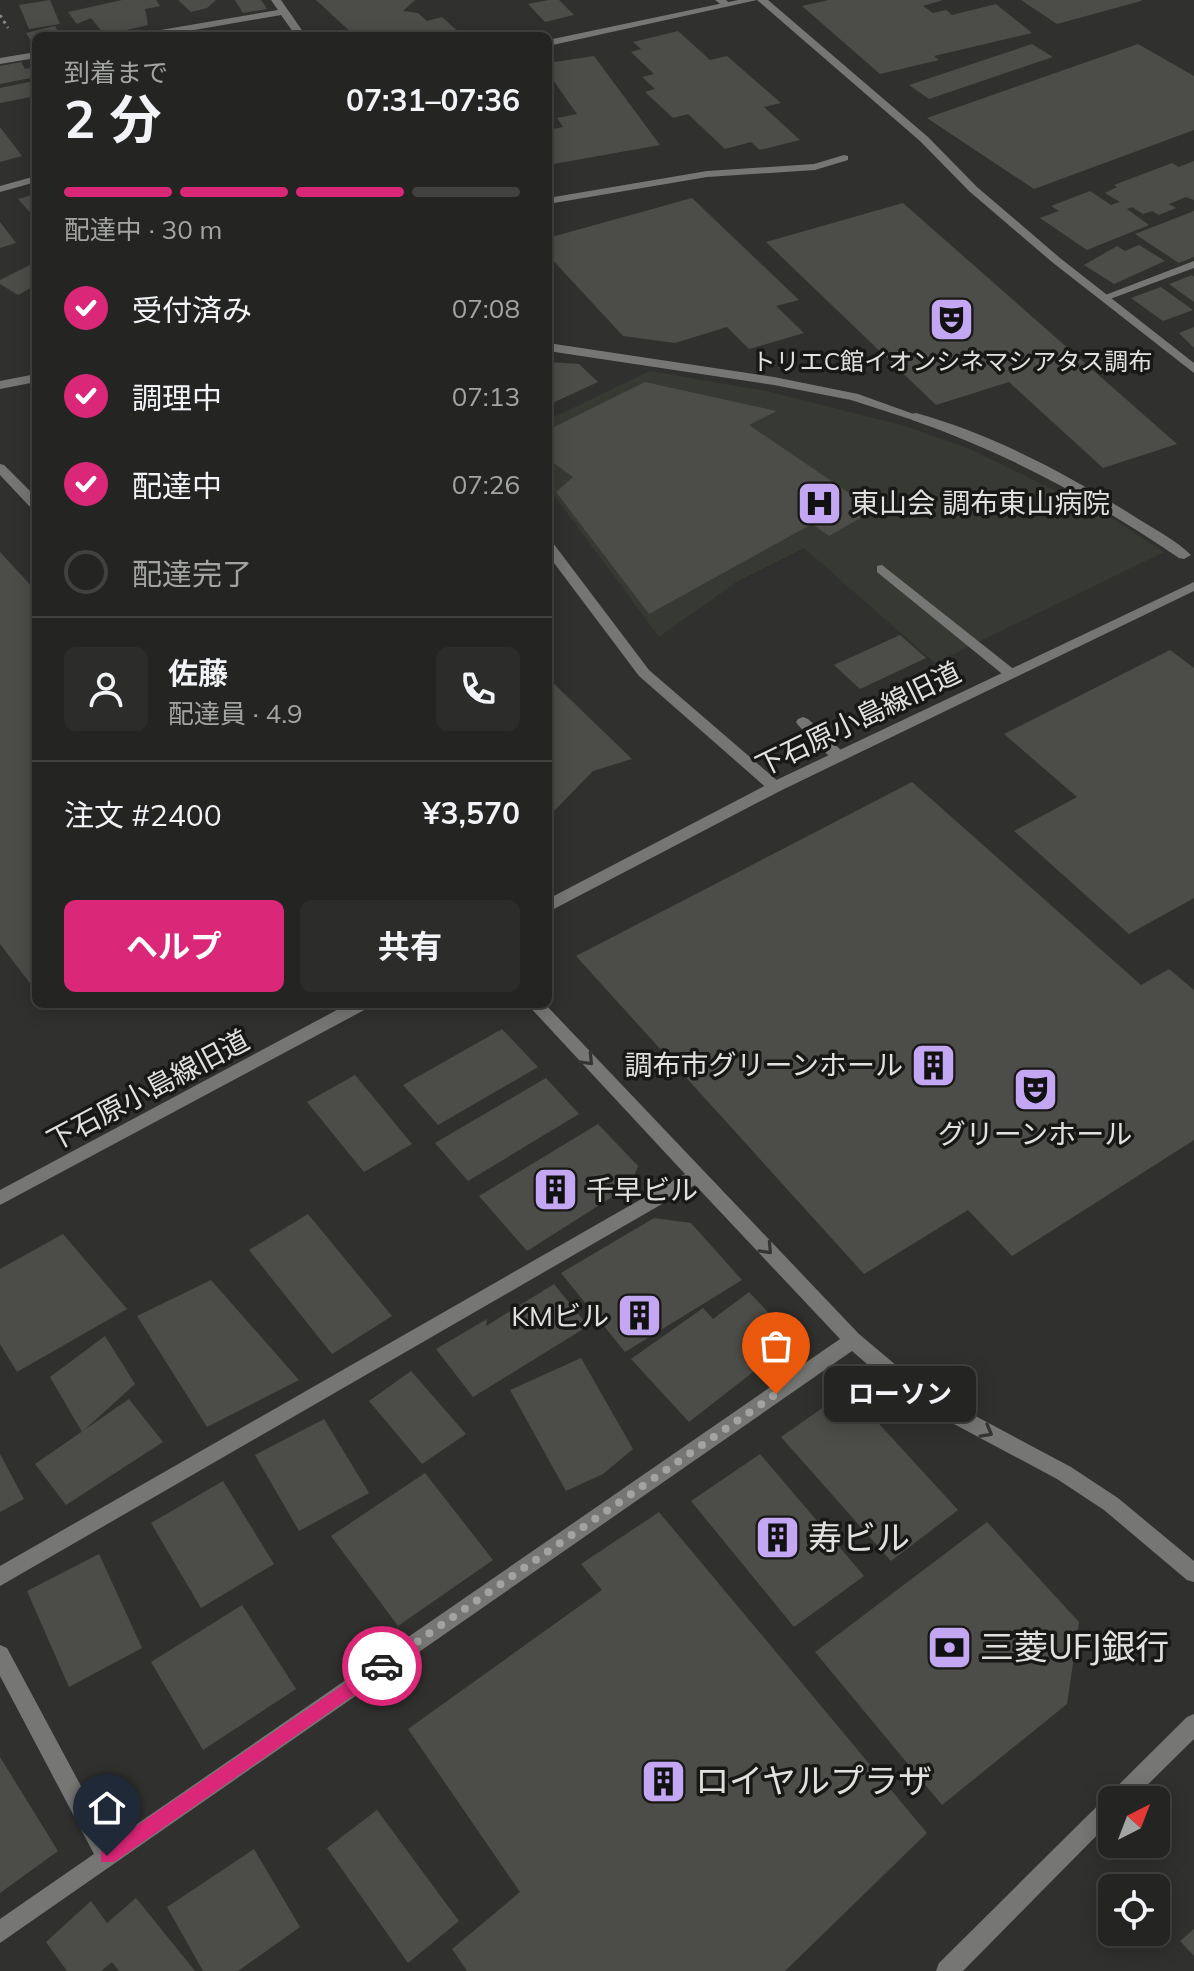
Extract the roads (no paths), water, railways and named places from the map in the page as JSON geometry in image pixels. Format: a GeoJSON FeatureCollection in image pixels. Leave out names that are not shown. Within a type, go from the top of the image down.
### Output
{"type":"FeatureCollection","features":[{"type":"Feature","properties":{"kind":"street"},"geometry":{"type":"LineString","coordinates":[[276,0],[299,32]]}},
{"type":"Feature","properties":{"kind":"street"},"geometry":{"type":"LineString","coordinates":[[552,42],[723,3],[752,0]]}},
{"type":"Feature","properties":{"kind":"street"},"geometry":{"type":"LineString","coordinates":[[762,0],[924,139],[985,199],[1194,369]]}},
{"type":"Feature","properties":{"kind":"street"},"geometry":{"type":"LineString","coordinates":[[166,32],[286,11]]}},
{"type":"Feature","properties":{"kind":"street"},"geometry":{"type":"LineString","coordinates":[[0,61],[32,56]]}},
{"type":"Feature","properties":{"kind":"street"},"geometry":{"type":"LineString","coordinates":[[552,200],[707,174],[815,167],[844,158]]}},
{"type":"Feature","properties":{"kind":"street"},"geometry":{"type":"LineString","coordinates":[[0,189],[32,180]]}},
{"type":"Feature","properties":{"kind":"street"},"geometry":{"type":"LineString","coordinates":[[1106,297],[1194,264]]}},
{"type":"Feature","properties":{"kind":"street"},"geometry":{"type":"LineString","coordinates":[[552,348],[774,381],[854,397],[973,435],[1063,479],[1131,518],[1184,555]]}},
{"type":"Feature","properties":{"kind":"street"},"geometry":{"type":"LineString","coordinates":[[0,385],[32,379]]}},
{"type":"Feature","properties":{"kind":"street"},"geometry":{"type":"LineString","coordinates":[[0,468],[32,501]]}},
{"type":"Feature","properties":{"kind":"street"},"geometry":{"type":"LineString","coordinates":[[552,551],[644,673],[775,787]]}},
{"type":"Feature","properties":{"kind":"street"},"geometry":{"type":"LineString","coordinates":[[882,569],[1011,674]]}},
{"type":"Feature","properties":{"kind":"street","name":"下石原小島線旧道"},"geometry":{"type":"LineString","coordinates":[[552,904],[775,787],[1194,586]]}},
{"type":"Feature","properties":{"kind":"street"},"geometry":{"type":"LineString","coordinates":[[803,722],[838,756]]}},
{"type":"Feature","properties":{"kind":"street","name":"下石原小島線旧道"},"geometry":{"type":"LineString","coordinates":[[0,1198],[355,1008]]}},
{"type":"Feature","properties":{"kind":"street"},"geometry":{"type":"LineString","coordinates":[[539,1008],[853,1340],[896,1377],[946,1410],[1064,1473],[1111,1504],[1194,1573]]}},
{"type":"Feature","properties":{"kind":"street"},"geometry":{"type":"LineString","coordinates":[[0,1577],[698,1175]]}},
{"type":"Feature","properties":{"kind":"street"},"geometry":{"type":"LineString","coordinates":[[0,1932],[853,1340]]}},
{"type":"Feature","properties":{"kind":"street"},"geometry":{"type":"LineString","coordinates":[[0,1655],[107,1856]]}},
{"type":"Feature","properties":{"kind":"street"},"geometry":{"type":"LineString","coordinates":[[1131,1786],[1194,1724]]}},
{"type":"Feature","properties":{"kind":"street"},"geometry":{"type":"LineString","coordinates":[[947,1971],[1098,1819]]}},
{"type":"Feature","properties":{"kind":"place","name":"トリエC館イオンシネマシアタス調布"},"geometry":{"type":"Point","coordinates":[952,320]}},
{"type":"Feature","properties":{"kind":"place","name":"東山会 調布東山病院"},"geometry":{"type":"Point","coordinates":[820,503]}},
{"type":"Feature","properties":{"kind":"place","name":"調布市グリーンホール"},"geometry":{"type":"Point","coordinates":[934,1065]}},
{"type":"Feature","properties":{"kind":"place","name":"グリーンホール"},"geometry":{"type":"Point","coordinates":[1035,1089]}},
{"type":"Feature","properties":{"kind":"place","name":"千早ビル"},"geometry":{"type":"Point","coordinates":[555,1190]}},
{"type":"Feature","properties":{"kind":"place","name":"KMビル"},"geometry":{"type":"Point","coordinates":[640,1316]}},
{"type":"Feature","properties":{"kind":"place","name":"ローソン"},"geometry":{"type":"Point","coordinates":[776,1394]}},
{"type":"Feature","properties":{"kind":"place","name":"寿ビル"},"geometry":{"type":"Point","coordinates":[777,1538]}},
{"type":"Feature","properties":{"kind":"place","name":"三菱UFJ銀行"},"geometry":{"type":"Point","coordinates":[949,1647]}},
{"type":"Feature","properties":{"kind":"place","name":"ロイヤルプラザ"},"geometry":{"type":"Point","coordinates":[664,1781]}}]}
